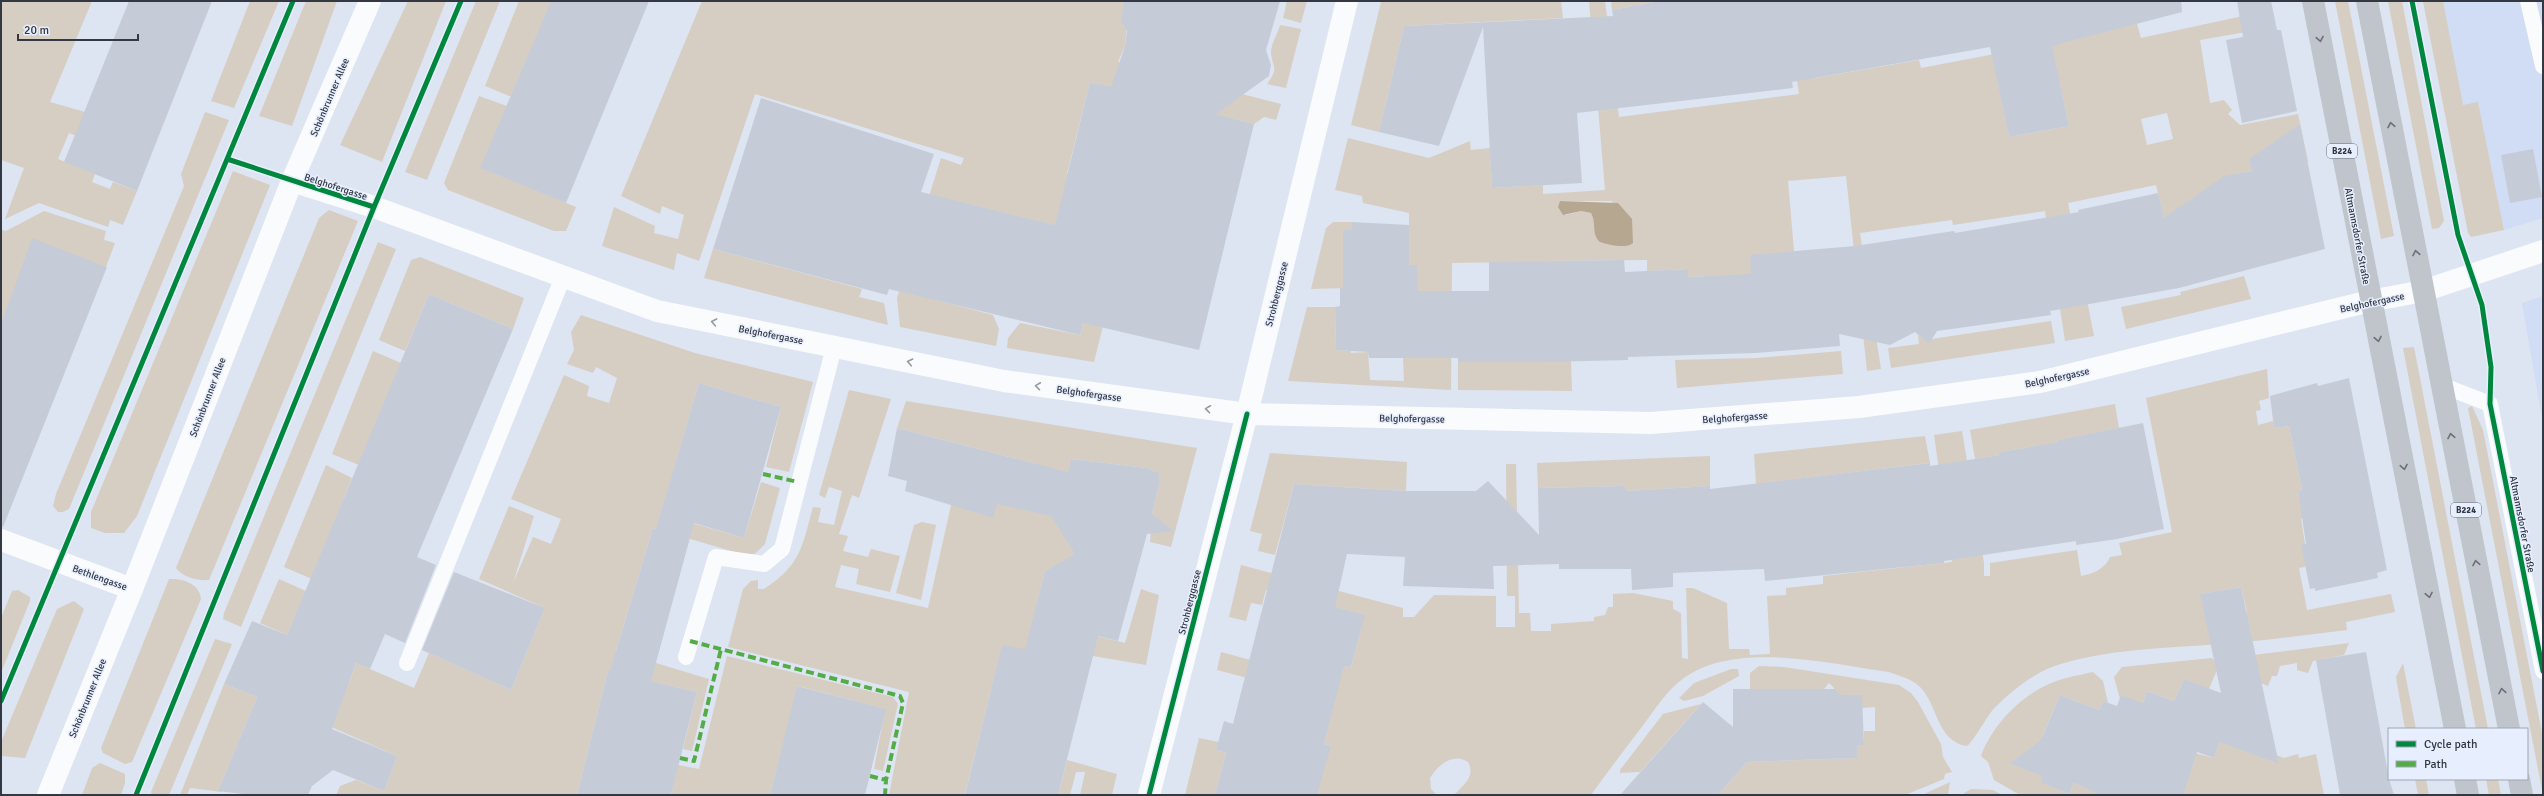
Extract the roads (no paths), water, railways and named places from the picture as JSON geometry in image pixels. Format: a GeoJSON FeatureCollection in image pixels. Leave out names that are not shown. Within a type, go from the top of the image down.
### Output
{"type":"FeatureCollection","features":[{"type":"Feature","properties":{"kind":"main road","name":"Altmannsdorfer Straße"},"geometry":{"type":"LineString","coordinates":[[2313,1],[2370,301],[2455,728]]}},
{"type":"Feature","properties":{"kind":"main road","name":"B224"},"geometry":{"type":"LineString","coordinates":[[2367,1],[2509,728]]}},
{"type":"Feature","properties":{"kind":"main road"},"geometry":{"type":"LineString","coordinates":[[2465,780],[2468,795]]}},
{"type":"Feature","properties":{"kind":"main road"},"geometry":{"type":"LineString","coordinates":[[2519,780],[2522,795]]}},
{"type":"Feature","properties":{"kind":"street","name":"Schönbrunner Allee"},"geometry":{"type":"LineString","coordinates":[[48,795],[132,589],[292,182],[370,1]]}},
{"type":"Feature","properties":{"kind":"street","name":"Strohberggasse"},"geometry":{"type":"LineString","coordinates":[[1149,795],[1247,414],[1347,1]]}},
{"type":"Feature","properties":{"kind":"street","name":"Belghofergasse"},"geometry":{"type":"LineString","coordinates":[[292,182],[374,207],[657,311],[1004,381],[1247,414],[1651,423],[1860,407],[2040,382],[2370,301],[2423,291],[2543,251]]}},
{"type":"Feature","properties":{"kind":"street","name":"Bethlengasse"},"geometry":{"type":"LineString","coordinates":[[1,540],[132,589]]}},
{"type":"Feature","properties":{"kind":"lane"},"geometry":{"type":"LineString","coordinates":[[2528,1],[2543,66]]}},
{"type":"Feature","properties":{"kind":"lane"},"geometry":{"type":"LineString","coordinates":[[407,663],[563,277]]}},
{"type":"Feature","properties":{"kind":"lane"},"geometry":{"type":"LineString","coordinates":[[686,657],[716,557],[764,564],[782,549],[834,346]]}},
{"type":"Feature","properties":{"kind":"lane","name":"Altmannsdorfer Straße"},"geometry":{"type":"LineString","coordinates":[[2441,385],[2490,404],[2543,672]]}}]}
